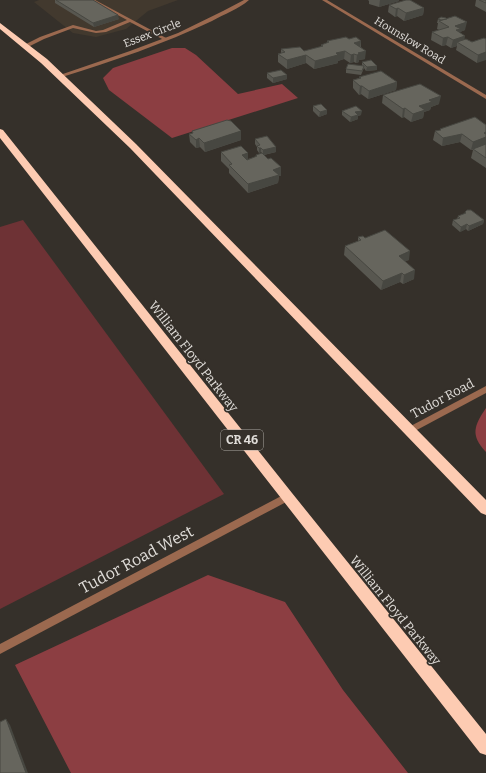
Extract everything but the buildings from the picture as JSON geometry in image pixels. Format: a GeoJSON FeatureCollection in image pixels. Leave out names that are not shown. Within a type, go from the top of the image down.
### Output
{"type":"FeatureCollection","features":[{"type":"Feature","properties":{"kind":"highway"},"geometry":{"type":"LineString","coordinates":[[0,25],[60,76],[133,146],[486,509]]}},
{"type":"Feature","properties":{"kind":"highway","name":"William Floyd Parkway"},"geometry":{"type":"LineString","coordinates":[[0,132],[286,497],[486,746]]}},
{"type":"Feature","properties":{"kind":"street"},"geometry":{"type":"LineString","coordinates":[[92,0],[129,21],[166,38]]}},
{"type":"Feature","properties":{"kind":"street","name":"Essex Circle"},"geometry":{"type":"LineString","coordinates":[[60,76],[204,23],[247,0]]}},
{"type":"Feature","properties":{"kind":"street","name":"Hounslow Road"},"geometry":{"type":"LineString","coordinates":[[324,0],[486,97]]}},
{"type":"Feature","properties":{"kind":"street"},"geometry":{"type":"LineString","coordinates":[[26,46],[42,38],[74,26],[96,32],[104,31],[129,21]]}},
{"type":"Feature","properties":{"kind":"street","name":"Tudor Road"},"geometry":{"type":"LineString","coordinates":[[410,430],[486,389]]}},
{"type":"Feature","properties":{"kind":"street","name":"Tudor Road West"},"geometry":{"type":"LineString","coordinates":[[0,649],[286,497]]}},
{"type":"Feature","properties":{"kind":"shaded area"},"geometry":{"type":"Polygon","coordinates":[[[39,0],[178,0],[148,11],[126,29],[96,37],[73,33],[34,2],[39,0]]]}},
{"type":"Feature","properties":{"kind":"shaded area"},"geometry":{"type":"Polygon","coordinates":[[[172,48],[185,48],[196,55],[238,94],[282,84],[298,98],[172,138],[109,90],[103,78],[113,68],[172,48]]]}},
{"type":"Feature","properties":{"kind":"shaded area"},"geometry":{"type":"Polygon","coordinates":[[[23,220],[224,494],[0,609],[0,227],[23,220]]]}},
{"type":"Feature","properties":{"kind":"shaded area"},"geometry":{"type":"Polygon","coordinates":[[[486,408],[486,452],[478,440],[476,430],[479,420],[486,408]]]}},
{"type":"Feature","properties":{"kind":"shaded area"},"geometry":{"type":"Polygon","coordinates":[[[208,575],[285,602],[343,690],[408,773],[71,773],[15,665],[208,575]]]}}]}
